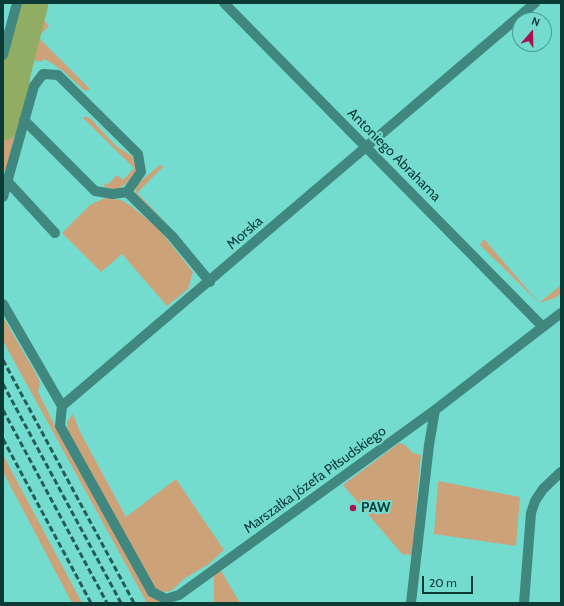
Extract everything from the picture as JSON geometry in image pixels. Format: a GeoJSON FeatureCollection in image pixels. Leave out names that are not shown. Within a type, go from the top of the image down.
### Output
{"type":"FeatureCollection","features":[{"type":"Feature","properties":{"kind":"street"},"geometry":{"type":"LineString","coordinates":[[3,55],[18,3]]}},
{"type":"Feature","properties":{"kind":"street","name":"Antoniego Abrahama"},"geometry":{"type":"LineString","coordinates":[[224,3],[543,327]]}},
{"type":"Feature","properties":{"kind":"street","name":"Morska"},"geometry":{"type":"LineString","coordinates":[[62,406],[210,282],[366,146],[535,3]]}},
{"type":"Feature","properties":{"kind":"street"},"geometry":{"type":"LineString","coordinates":[[3,198],[24,120],[34,86],[43,74],[58,75],[138,154],[141,172],[127,192],[113,194],[95,191],[24,120]]}},
{"type":"Feature","properties":{"kind":"street"},"geometry":{"type":"LineString","coordinates":[[8,182],[55,233]]}},
{"type":"Feature","properties":{"kind":"street"},"geometry":{"type":"LineString","coordinates":[[127,192],[172,236],[210,282]]}},
{"type":"Feature","properties":{"kind":"street"},"geometry":{"type":"LineString","coordinates":[[3,304],[62,406]]}},
{"type":"Feature","properties":{"kind":"street","name":"Marszałka Józefa Piłsudskiego"},"geometry":{"type":"LineString","coordinates":[[62,406],[60,426],[152,592],[166,599],[179,595],[435,410],[561,313]]}},
{"type":"Feature","properties":{"kind":"street"},"geometry":{"type":"LineString","coordinates":[[411,603],[429,445],[435,410]]}},
{"type":"Feature","properties":{"kind":"street"},"geometry":{"type":"LineString","coordinates":[[524,603],[531,513],[535,501],[543,489],[561,472]]}},
{"type":"Feature","properties":{"kind":"shaded area"},"geometry":{"type":"Polygon","coordinates":[[[23,3],[28,3],[10,74],[6,103],[3,102],[3,80],[23,3]]]}},
{"type":"Feature","properties":{"kind":"shaded area"},"geometry":{"type":"Polygon","coordinates":[[[28,3],[38,3],[28,40],[16,107],[6,103],[10,74],[28,3]]]}},
{"type":"Feature","properties":{"kind":"shaded area"},"geometry":{"type":"Polygon","coordinates":[[[38,3],[48,3],[44,20],[49,26],[38,37],[90,89],[85,91],[63,71],[50,62],[44,59],[41,62],[34,60],[29,68],[25,91],[27,99],[24,107],[22,107],[17,104],[28,40],[38,3]]]}},
{"type":"Feature","properties":{"kind":"shaded area"},"geometry":{"type":"Polygon","coordinates":[[[85,116],[91,119],[116,146],[133,157],[137,167],[136,170],[131,180],[117,190],[104,186],[104,183],[107,185],[117,175],[123,180],[134,168],[83,118],[85,116]]]}},
{"type":"Feature","properties":{"kind":"shaded area"},"geometry":{"type":"Polygon","coordinates":[[[10,121],[15,129],[15,134],[6,170],[3,171],[3,136],[10,121]]]}},
{"type":"Feature","properties":{"kind":"shaded area"},"geometry":{"type":"Polygon","coordinates":[[[160,165],[164,166],[137,193],[169,225],[135,194],[137,185],[160,165]]]}},
{"type":"Feature","properties":{"kind":"shaded area"},"geometry":{"type":"Polygon","coordinates":[[[105,198],[121,200],[131,206],[158,228],[193,272],[188,289],[167,306],[122,254],[101,272],[62,233],[90,205],[105,198]]]}},
{"type":"Feature","properties":{"kind":"shaded area"},"geometry":{"type":"Polygon","coordinates":[[[484,239],[539,303],[480,245],[484,239]]]}},
{"type":"Feature","properties":{"kind":"shaded area"},"geometry":{"type":"Polygon","coordinates":[[[561,285],[561,293],[555,298],[539,303],[561,285]]]}},
{"type":"Feature","properties":{"kind":"shaded area"},"geometry":{"type":"Polygon","coordinates":[[[3,317],[40,382],[38,392],[55,426],[152,596],[178,603],[147,603],[3,341],[3,317]]]}},
{"type":"Feature","properties":{"kind":"shaded area"},"geometry":{"type":"Polygon","coordinates":[[[73,414],[80,432],[126,517],[176,479],[224,550],[209,564],[185,578],[171,591],[163,592],[155,588],[69,435],[67,422],[73,414]]]}},
{"type":"Feature","properties":{"kind":"shaded area"},"geometry":{"type":"Polygon","coordinates":[[[399,443],[405,445],[413,453],[421,455],[412,555],[402,554],[343,485],[399,443]]]}},
{"type":"Feature","properties":{"kind":"shaded area"},"geometry":{"type":"Polygon","coordinates":[[[3,455],[82,603],[72,603],[3,472],[3,455]]]}},
{"type":"Feature","properties":{"kind":"shaded area"},"geometry":{"type":"Polygon","coordinates":[[[438,481],[520,497],[516,546],[434,534],[438,481]]]}},
{"type":"Feature","properties":{"kind":"shaded area"},"geometry":{"type":"Polygon","coordinates":[[[220,569],[240,603],[214,603],[214,575],[220,569]]]}},
{"type":"Feature","properties":{"kind":"waterway"},"geometry":{"type":"LineString","coordinates":[[3,125],[11,105],[15,74],[33,3]]}},
{"type":"Feature","properties":{"kind":"railway"},"geometry":{"type":"LineString","coordinates":[[3,360],[134,603]]}},
{"type":"Feature","properties":{"kind":"railway"},"geometry":{"type":"LineString","coordinates":[[3,384],[121,603]]}},
{"type":"Feature","properties":{"kind":"railway"},"geometry":{"type":"LineString","coordinates":[[3,410],[107,603]]}},
{"type":"Feature","properties":{"kind":"railway"},"geometry":{"type":"LineString","coordinates":[[3,439],[91,603]]}},
{"type":"Feature","properties":{"kind":"place","name":"PAW"},"geometry":{"type":"Point","coordinates":[353,508]}}]}
